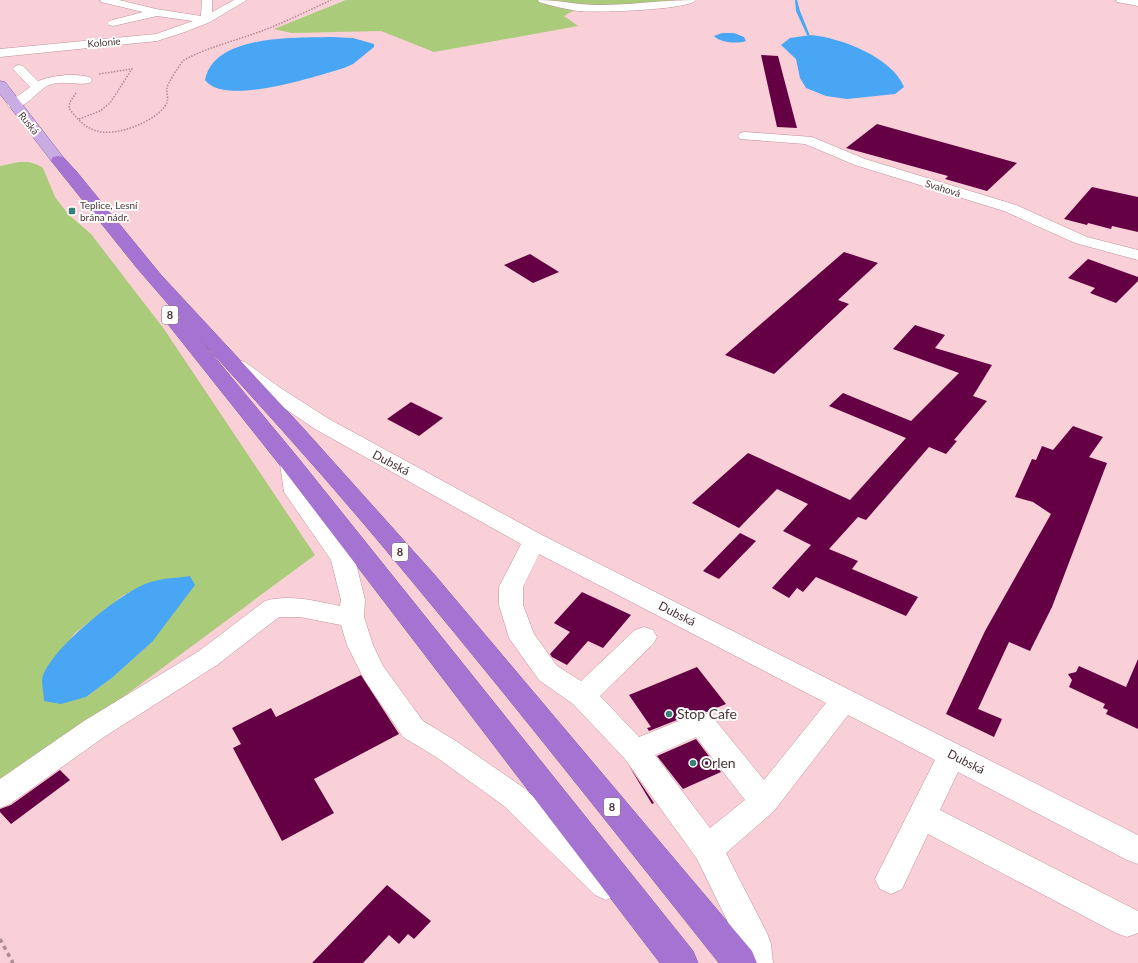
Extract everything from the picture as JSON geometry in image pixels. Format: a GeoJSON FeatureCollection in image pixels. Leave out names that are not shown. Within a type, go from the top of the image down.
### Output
{"type":"FeatureCollection","features":[{"type":"Feature","properties":{"kind":"highway","name":"8"},"geometry":{"type":"LineString","coordinates":[[58,160],[80,184],[143,266],[316,455],[400,552],[483,650],[740,963]]}},
{"type":"Feature","properties":{"kind":"highway","name":"8"},"geometry":{"type":"LineString","coordinates":[[58,160],[69,184],[135,270],[291,464],[673,952]]}},
{"type":"Feature","properties":{"kind":"main road","name":"Ruská"},"geometry":{"type":"LineString","coordinates":[[0,86],[58,160]]}},
{"type":"Feature","properties":{"kind":"street"},"geometry":{"type":"LineString","coordinates":[[105,0],[156,12],[206,20],[207,0]]}},
{"type":"Feature","properties":{"kind":"street","name":"Kolonie"},"geometry":{"type":"LineString","coordinates":[[0,53],[157,37],[181,30],[206,20],[242,0]]}},
{"type":"Feature","properties":{"kind":"street"},"geometry":{"type":"LineString","coordinates":[[543,0],[566,7],[580,8],[640,7],[691,0]]}},
{"type":"Feature","properties":{"kind":"street"},"geometry":{"type":"LineString","coordinates":[[1121,0],[1138,3]]}},
{"type":"Feature","properties":{"kind":"street"},"geometry":{"type":"LineString","coordinates":[[113,23],[165,10],[170,6]]}},
{"type":"Feature","properties":{"kind":"street"},"geometry":{"type":"LineString","coordinates":[[19,69],[37,87]]}},
{"type":"Feature","properties":{"kind":"street"},"geometry":{"type":"LineString","coordinates":[[14,104],[27,97],[37,87],[47,82],[64,79],[86,80]]}},
{"type":"Feature","properties":{"kind":"street","name":"Svahová"},"geometry":{"type":"LineString","coordinates":[[745,136],[807,140],[860,162],[1010,208],[1080,240],[1138,255]]}},
{"type":"Feature","properties":{"kind":"street","name":"Dubská"},"geometry":{"type":"LineString","coordinates":[[228,358],[272,391],[322,424],[534,541],[1138,850]]}},
{"type":"Feature","properties":{"kind":"street"},"geometry":{"type":"LineString","coordinates":[[291,464],[295,492],[342,559],[353,600],[351,618],[360,645],[373,672],[413,729],[446,749],[514,797],[673,952]]}},
{"type":"Feature","properties":{"kind":"street"},"geometry":{"type":"LineString","coordinates":[[534,541],[511,587],[511,605],[522,638],[548,673],[583,696],[635,751],[708,849],[755,944],[756,963]]}},
{"type":"Feature","properties":{"kind":"street"},"geometry":{"type":"LineString","coordinates":[[0,795],[94,729],[208,658],[274,608],[300,608],[351,618]]}},
{"type":"Feature","properties":{"kind":"street"},"geometry":{"type":"LineString","coordinates":[[583,696],[644,637]]}},
{"type":"Feature","properties":{"kind":"street"},"geometry":{"type":"LineString","coordinates":[[708,849],[764,802],[844,700]]}},
{"type":"Feature","properties":{"kind":"street"},"geometry":{"type":"LineString","coordinates":[[635,751],[701,723],[764,802]]}},
{"type":"Feature","properties":{"kind":"street"},"geometry":{"type":"LineString","coordinates":[[891,879],[952,755]]}},
{"type":"Feature","properties":{"kind":"street"},"geometry":{"type":"LineString","coordinates":[[922,816],[1127,922]]}},
{"type":"Feature","properties":{"kind":"path"},"geometry":{"type":"LineString","coordinates":[[78,119],[100,111],[110,103],[132,68],[95,75],[86,80],[70,102],[69,108],[72,115],[78,119],[98,132],[115,131],[137,125],[154,117],[166,105],[168,96],[167,88],[172,77],[181,68],[182,61],[225,42],[266,29],[331,0]]}},
{"type":"Feature","properties":{"kind":"path"},"geometry":{"type":"LineString","coordinates":[[0,939],[13,963]]}},
{"type":"Feature","properties":{"kind":"green space"},"geometry":{"type":"Polygon","coordinates":[[[346,0],[678,0],[639,5],[580,7],[564,16],[578,26],[434,52],[381,31],[292,33],[274,29],[346,0]]]}},
{"type":"Feature","properties":{"kind":"green space"},"geometry":{"type":"Polygon","coordinates":[[[19,162],[29,162],[43,168],[55,197],[68,214],[91,234],[164,329],[315,555],[0,788],[0,166],[19,162]],[[125,594],[75,633],[52,662],[86,697],[113,677],[152,642],[125,594]]]}},
{"type":"Feature","properties":{"kind":"water"},"geometry":{"type":"Polygon","coordinates":[[[722,33],[734,33],[744,37],[746,41],[729,42],[720,40],[714,36],[722,33]]]}},
{"type":"Feature","properties":{"kind":"water"},"geometry":{"type":"Polygon","coordinates":[[[811,35],[836,40],[877,58],[898,76],[904,87],[895,94],[847,99],[826,96],[806,88],[800,78],[796,59],[781,45],[790,38],[811,35]]]}},
{"type":"Feature","properties":{"kind":"water"},"geometry":{"type":"Polygon","coordinates":[[[331,37],[353,38],[374,44],[374,47],[353,64],[344,68],[272,87],[231,91],[216,88],[205,80],[212,65],[223,54],[239,46],[278,39],[331,37]]]}},
{"type":"Feature","properties":{"kind":"water"},"geometry":{"type":"Polygon","coordinates":[[[190,576],[195,585],[152,642],[113,677],[86,697],[61,704],[44,701],[42,680],[47,668],[57,654],[88,623],[123,596],[139,587],[151,582],[190,576]]]}},
{"type":"Feature","properties":{"kind":"building"},"geometry":{"type":"Polygon","coordinates":[[[761,55],[778,56],[797,128],[777,127],[761,55]]]}},
{"type":"Feature","properties":{"kind":"building"},"geometry":{"type":"Polygon","coordinates":[[[877,124],[1017,163],[987,191],[945,179],[948,176],[846,148],[877,124]]]}},
{"type":"Feature","properties":{"kind":"building"},"geometry":{"type":"Polygon","coordinates":[[[1092,187],[1138,197],[1138,232],[1112,226],[1111,229],[1088,223],[1087,225],[1064,219],[1092,187]]]}},
{"type":"Feature","properties":{"kind":"building"},"geometry":{"type":"Polygon","coordinates":[[[844,252],[878,263],[838,300],[849,304],[774,374],[725,355],[844,252]]]}},
{"type":"Feature","properties":{"kind":"building"},"geometry":{"type":"Polygon","coordinates":[[[530,254],[559,272],[533,283],[504,265],[530,254]]]}},
{"type":"Feature","properties":{"kind":"building"},"geometry":{"type":"Polygon","coordinates":[[[1088,259],[1138,277],[1138,281],[1116,303],[1090,293],[1095,288],[1068,278],[1088,259]]]}},
{"type":"Feature","properties":{"kind":"building"},"geometry":{"type":"Polygon","coordinates":[[[915,325],[945,335],[935,348],[992,365],[973,396],[987,401],[954,440],[957,441],[946,454],[929,447],[866,520],[858,517],[829,549],[858,561],[852,569],[918,597],[906,616],[816,577],[803,592],[797,588],[789,598],[772,588],[811,545],[783,531],[808,504],[777,489],[739,528],[692,503],[748,453],[850,500],[906,438],[829,406],[843,393],[911,421],[959,373],[893,349],[915,325]]]}},
{"type":"Feature","properties":{"kind":"building"},"geometry":{"type":"Polygon","coordinates":[[[411,402],[443,418],[419,436],[387,419],[411,402]]]}},
{"type":"Feature","properties":{"kind":"building"},"geometry":{"type":"Polygon","coordinates":[[[1073,426],[1103,437],[1089,457],[1107,463],[1052,607],[1030,651],[1009,642],[978,709],[1002,719],[994,737],[946,714],[985,631],[1051,514],[1033,502],[1015,497],[1032,459],[1036,460],[1042,446],[1053,450],[1073,426]]]}},
{"type":"Feature","properties":{"kind":"building"},"geometry":{"type":"Polygon","coordinates":[[[740,533],[756,541],[719,579],[703,571],[740,533]]]}},
{"type":"Feature","properties":{"kind":"building"},"geometry":{"type":"Polygon","coordinates":[[[582,592],[631,615],[603,648],[588,641],[567,665],[552,657],[550,654],[570,632],[554,623],[582,592]]]}},
{"type":"Feature","properties":{"kind":"building"},"geometry":{"type":"Polygon","coordinates":[[[1138,659],[1138,729],[1106,714],[1108,710],[1103,708],[1105,704],[1069,687],[1072,680],[1068,674],[1076,672],[1079,666],[1126,687],[1138,659]]]}},
{"type":"Feature","properties":{"kind":"building"},"geometry":{"type":"Polygon","coordinates":[[[697,667],[726,704],[707,712],[700,711],[649,731],[647,728],[651,727],[629,695],[697,667]]]}},
{"type":"Feature","properties":{"kind":"building"},"geometry":{"type":"Polygon","coordinates":[[[361,675],[399,734],[314,779],[334,813],[282,841],[233,748],[241,744],[232,728],[271,708],[276,717],[361,675]]]}},
{"type":"Feature","properties":{"kind":"building"},"geometry":{"type":"Polygon","coordinates":[[[696,739],[721,772],[683,789],[657,756],[696,739]]]}},
{"type":"Feature","properties":{"kind":"building"},"geometry":{"type":"Polygon","coordinates":[[[629,766],[654,803],[652,804],[629,766]]]}},
{"type":"Feature","properties":{"kind":"building"},"geometry":{"type":"Polygon","coordinates":[[[60,770],[70,780],[11,824],[0,812],[0,809],[11,805],[60,770]]]}},
{"type":"Feature","properties":{"kind":"building"},"geometry":{"type":"Polygon","coordinates":[[[387,885],[431,921],[414,939],[408,934],[399,944],[389,935],[363,963],[312,963],[387,885]]]}},
{"type":"Feature","properties":{"kind":"waterway"},"geometry":{"type":"LineString","coordinates":[[796,0],[798,11],[809,35]]}},
{"type":"Feature","properties":{"kind":"place","name":"Teplice, Lesní brána nádr."},"geometry":{"type":"Point","coordinates":[72,211]}},
{"type":"Feature","properties":{"kind":"place","name":"Stop Cafe"},"geometry":{"type":"Point","coordinates":[669,714]}},
{"type":"Feature","properties":{"kind":"place","name":"Orlen"},"geometry":{"type":"Point","coordinates":[693,763]}}]}
